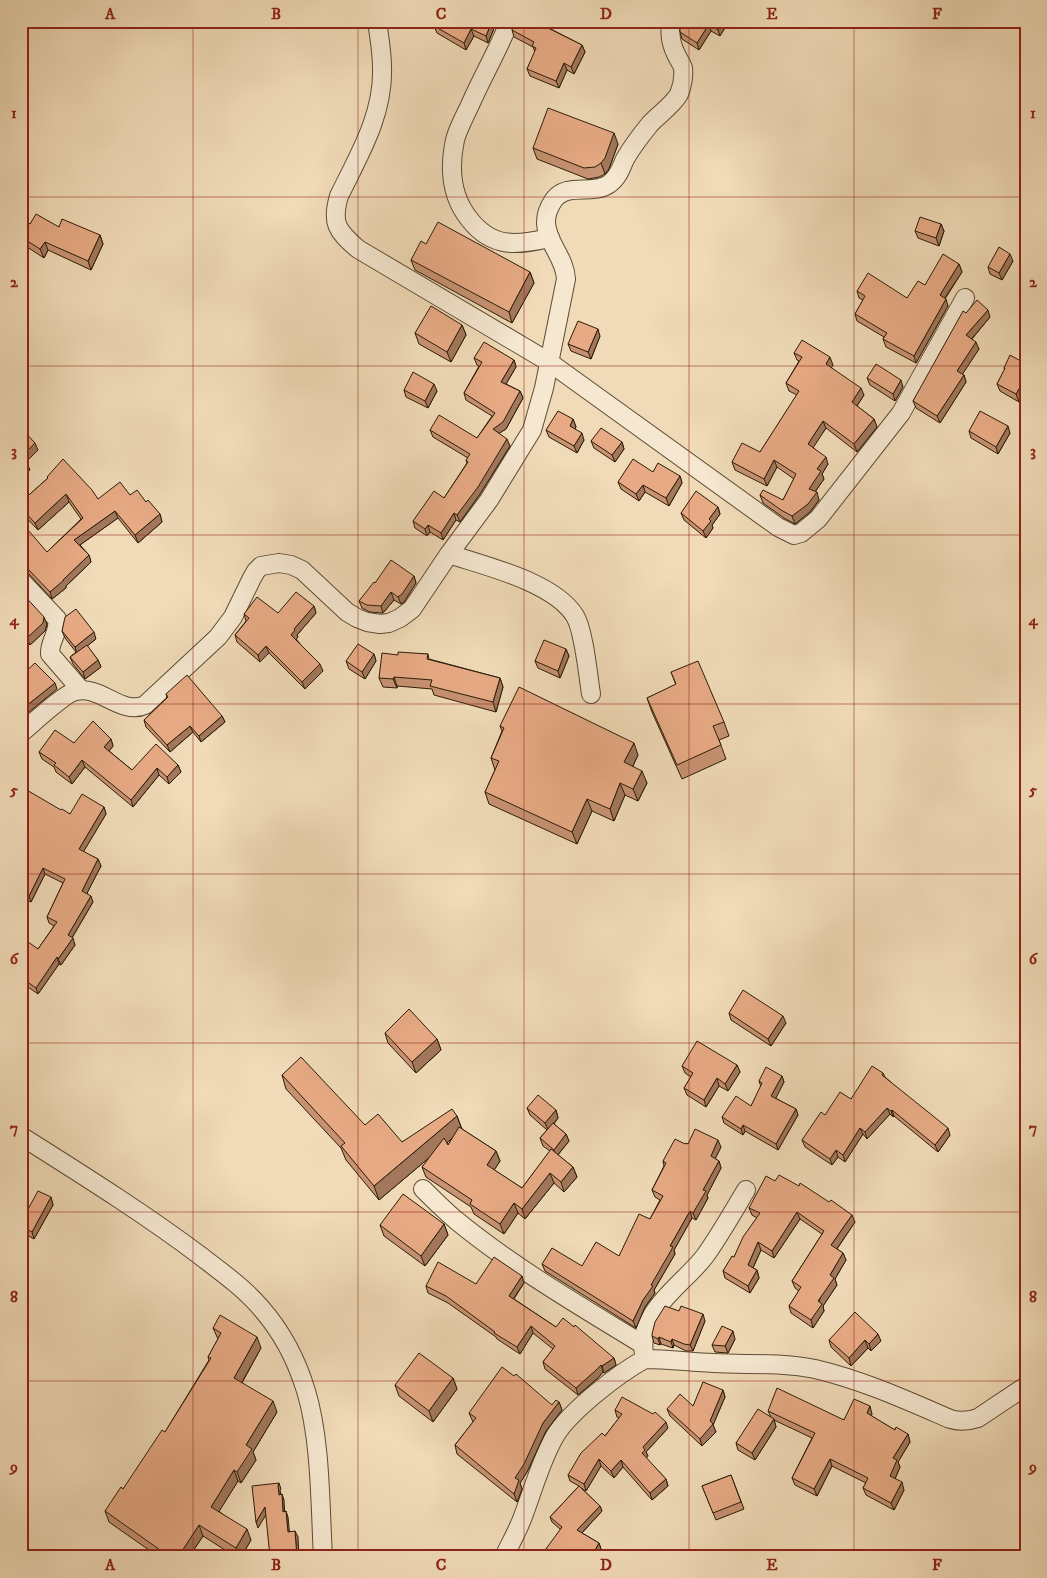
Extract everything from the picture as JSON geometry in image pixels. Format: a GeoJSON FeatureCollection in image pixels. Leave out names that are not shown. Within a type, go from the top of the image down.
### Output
{"type":"FeatureCollection","features":[{"type":"Feature","properties":{"kind":"street"},"geometry":{"type":"LineString","coordinates":[[377,21],[382,67],[379,103],[372,127],[335,208],[336,222],[340,232],[358,249],[549,362],[770,521],[794,535],[801,534],[818,519],[901,412],[965,298]]}},
{"type":"Feature","properties":{"kind":"street"},"geometry":{"type":"LineString","coordinates":[[508,21],[456,139],[452,161],[452,180],[464,212],[475,227],[485,234],[497,240],[524,244],[550,238]]}},
{"type":"Feature","properties":{"kind":"street"},"geometry":{"type":"LineString","coordinates":[[21,733],[74,691],[94,692],[127,707],[135,708],[145,705],[218,637],[233,617],[252,578],[261,566],[279,563],[291,565],[302,570],[347,612],[367,622],[389,623],[412,609],[449,554],[489,500],[532,430],[549,362],[566,279],[566,269],[550,238],[546,222],[547,212],[555,197],[561,192],[608,185],[615,178],[626,158],[650,124],[678,95],[682,83],[683,68],[671,39],[670,27],[672,21]]}},
{"type":"Feature","properties":{"kind":"street"},"geometry":{"type":"LineString","coordinates":[[449,554],[508,573],[554,595],[567,606],[576,617],[591,694]]}},
{"type":"Feature","properties":{"kind":"street"},"geometry":{"type":"LineString","coordinates":[[21,581],[58,619],[58,628],[51,643],[50,654],[82,690]]}},
{"type":"Feature","properties":{"kind":"street"},"geometry":{"type":"LineString","coordinates":[[21,1136],[173,1235],[236,1284],[261,1307],[277,1328],[294,1358],[306,1391],[312,1418],[319,1494],[322,1557]]}},
{"type":"Feature","properties":{"kind":"street"},"geometry":{"type":"LineString","coordinates":[[423,1189],[456,1220],[484,1242],[644,1351],[711,1363],[756,1363],[814,1369],[886,1391],[950,1419],[960,1421],[978,1418],[1026,1386]]}},
{"type":"Feature","properties":{"kind":"street"},"geometry":{"type":"LineString","coordinates":[[504,1557],[522,1520],[547,1452],[563,1425],[596,1393],[636,1364],[644,1351],[652,1317],[659,1305],[703,1258],[746,1190]]}},
{"type":"Feature","properties":{"kind":"building"},"geometry":{"type":"Polygon","coordinates":[[[437,21],[492,21],[486,36],[471,29],[464,43],[434,26],[437,21]]]}},
{"type":"Feature","properties":{"kind":"building"},"geometry":{"type":"Polygon","coordinates":[[[514,21],[545,21],[542,25],[582,45],[571,67],[564,63],[556,81],[527,69],[536,48],[532,46],[534,42],[512,30],[514,21]]]}},
{"type":"Feature","properties":{"kind":"building"},"geometry":{"type":"Polygon","coordinates":[[[680,21],[723,21],[718,30],[709,24],[697,43],[680,32],[680,21]]]}},
{"type":"Feature","properties":{"kind":"building"},"geometry":{"type":"Polygon","coordinates":[[[548,108],[614,133],[605,158],[601,163],[595,167],[584,168],[533,148],[548,108]]]}},
{"type":"Feature","properties":{"kind":"building"},"geometry":{"type":"Polygon","coordinates":[[[36,214],[59,227],[62,219],[100,235],[88,261],[45,242],[40,249],[21,237],[21,218],[30,224],[36,214]]]}},
{"type":"Feature","properties":{"kind":"building"},"geometry":{"type":"Polygon","coordinates":[[[920,217],[941,224],[936,238],[915,231],[920,217]]]}},
{"type":"Feature","properties":{"kind":"building"},"geometry":{"type":"Polygon","coordinates":[[[438,222],[530,272],[509,312],[411,260],[421,241],[426,244],[438,222]]]}},
{"type":"Feature","properties":{"kind":"building"},"geometry":{"type":"Polygon","coordinates":[[[999,247],[1010,254],[999,273],[988,267],[999,247]]]}},
{"type":"Feature","properties":{"kind":"building"},"geometry":{"type":"Polygon","coordinates":[[[943,254],[959,264],[940,295],[946,299],[914,356],[883,339],[887,333],[855,314],[865,296],[857,291],[868,273],[907,298],[918,281],[925,285],[943,254]]]}},
{"type":"Feature","properties":{"kind":"building"},"geometry":{"type":"Polygon","coordinates":[[[977,300],[988,310],[966,335],[976,342],[957,371],[964,375],[937,416],[913,401],[963,311],[966,313],[977,300]]]}},
{"type":"Feature","properties":{"kind":"building"},"geometry":{"type":"Polygon","coordinates":[[[431,306],[462,325],[447,352],[415,333],[431,306]]]}},
{"type":"Feature","properties":{"kind":"building"},"geometry":{"type":"Polygon","coordinates":[[[578,321],[598,329],[588,352],[568,344],[578,321]]]}},
{"type":"Feature","properties":{"kind":"building"},"geometry":{"type":"Polygon","coordinates":[[[802,340],[830,357],[826,364],[861,388],[852,402],[874,419],[854,444],[823,421],[808,444],[826,457],[817,469],[821,471],[809,489],[817,492],[808,504],[792,516],[760,495],[763,490],[783,500],[796,474],[774,460],[764,479],[732,462],[742,443],[760,452],[799,391],[786,383],[802,357],[794,353],[802,340]]]}},
{"type":"Feature","properties":{"kind":"building"},"geometry":{"type":"Polygon","coordinates":[[[484,342],[514,360],[501,382],[520,391],[503,422],[493,429],[507,439],[478,487],[457,515],[454,513],[441,533],[428,525],[425,529],[413,521],[434,491],[444,498],[468,462],[466,460],[470,454],[430,430],[439,415],[477,438],[495,413],[464,393],[482,362],[474,358],[484,342]]]}},
{"type":"Feature","properties":{"kind":"building"},"geometry":{"type":"Polygon","coordinates":[[[1010,355],[1026,364],[1026,379],[1016,394],[997,384],[1010,355]]]}},
{"type":"Feature","properties":{"kind":"building"},"geometry":{"type":"Polygon","coordinates":[[[876,364],[901,380],[893,394],[867,378],[876,364]]]}},
{"type":"Feature","properties":{"kind":"building"},"geometry":{"type":"Polygon","coordinates":[[[413,372],[434,384],[425,401],[404,390],[413,372]]]}},
{"type":"Feature","properties":{"kind":"building"},"geometry":{"type":"Polygon","coordinates":[[[558,411],[573,419],[570,426],[582,433],[574,446],[546,430],[558,411]]]}},
{"type":"Feature","properties":{"kind":"building"},"geometry":{"type":"Polygon","coordinates":[[[980,411],[1008,426],[996,447],[969,431],[980,411]]]}},
{"type":"Feature","properties":{"kind":"building"},"geometry":{"type":"Polygon","coordinates":[[[21,428],[35,443],[21,457],[21,428]]]}},
{"type":"Feature","properties":{"kind":"building"},"geometry":{"type":"Polygon","coordinates":[[[601,428],[622,442],[612,455],[591,441],[601,428]]]}},
{"type":"Feature","properties":{"kind":"building"},"geometry":{"type":"Polygon","coordinates":[[[21,457],[27,463],[21,468],[21,457]]]}},
{"type":"Feature","properties":{"kind":"building"},"geometry":{"type":"Polygon","coordinates":[[[63,459],[98,499],[120,482],[130,495],[137,490],[146,502],[148,500],[160,514],[135,535],[115,511],[74,540],[89,555],[50,592],[21,564],[21,536],[28,530],[47,552],[83,518],[66,494],[35,523],[21,508],[21,502],[48,478],[63,459]]]}},
{"type":"Feature","properties":{"kind":"building"},"geometry":{"type":"Polygon","coordinates":[[[633,459],[653,472],[658,463],[680,476],[666,498],[643,485],[636,494],[618,482],[633,459]]]}},
{"type":"Feature","properties":{"kind":"building"},"geometry":{"type":"Polygon","coordinates":[[[696,491],[718,507],[703,531],[681,513],[696,491]]]}},
{"type":"Feature","properties":{"kind":"building"},"geometry":{"type":"Polygon","coordinates":[[[391,560],[414,576],[402,594],[398,597],[391,592],[381,606],[367,605],[359,601],[375,583],[391,560]]]}},
{"type":"Feature","properties":{"kind":"building"},"geometry":{"type":"Polygon","coordinates":[[[21,592],[44,617],[43,623],[27,638],[21,631],[21,592]]]}},
{"type":"Feature","properties":{"kind":"building"},"geometry":{"type":"Polygon","coordinates":[[[296,592],[314,606],[291,635],[320,664],[302,682],[266,646],[258,655],[235,635],[249,618],[244,614],[257,597],[278,613],[296,592]]]}},
{"type":"Feature","properties":{"kind":"building"},"geometry":{"type":"Polygon","coordinates":[[[76,609],[94,632],[75,647],[62,631],[65,617],[76,609]]]}},
{"type":"Feature","properties":{"kind":"building"},"geometry":{"type":"Polygon","coordinates":[[[544,640],[566,649],[558,671],[535,661],[544,640]]]}},
{"type":"Feature","properties":{"kind":"building"},"geometry":{"type":"Polygon","coordinates":[[[358,644],[374,654],[362,672],[346,661],[358,644]]]}},
{"type":"Feature","properties":{"kind":"building"},"geometry":{"type":"Polygon","coordinates":[[[87,645],[98,660],[83,672],[70,657],[87,645]]]}},
{"type":"Feature","properties":{"kind":"building"},"geometry":{"type":"Polygon","coordinates":[[[398,652],[428,654],[427,659],[500,678],[493,702],[430,686],[432,680],[394,677],[393,679],[379,678],[382,653],[398,655],[398,652]]]}},
{"type":"Feature","properties":{"kind":"building"},"geometry":{"type":"Polygon","coordinates":[[[698,661],[724,722],[713,726],[721,745],[677,765],[647,698],[676,684],[671,672],[698,661]]]}},
{"type":"Feature","properties":{"kind":"building"},"geometry":{"type":"Polygon","coordinates":[[[35,663],[55,683],[21,710],[21,676],[35,663]]]}},
{"type":"Feature","properties":{"kind":"building"},"geometry":{"type":"Polygon","coordinates":[[[187,675],[222,716],[199,736],[190,726],[167,745],[144,720],[168,697],[166,694],[187,675]]]}},
{"type":"Feature","properties":{"kind":"building"},"geometry":{"type":"Polygon","coordinates":[[[519,687],[634,743],[624,762],[642,771],[633,789],[620,783],[610,809],[587,799],[572,832],[485,792],[499,761],[491,758],[504,728],[500,726],[519,687]]]}},
{"type":"Feature","properties":{"kind":"building"},"geometry":{"type":"Polygon","coordinates":[[[93,721],[111,739],[104,747],[132,770],[156,744],[178,765],[167,777],[157,768],[131,800],[82,760],[69,777],[54,765],[56,763],[39,752],[55,730],[74,743],[93,721]]]}},
{"type":"Feature","properties":{"kind":"building"},"geometry":{"type":"Polygon","coordinates":[[[25,789],[70,814],[82,794],[104,807],[79,849],[98,859],[82,891],[91,896],[68,935],[73,938],[58,959],[57,957],[36,988],[26,981],[21,988],[21,943],[24,939],[38,949],[57,922],[47,917],[65,879],[43,868],[29,896],[21,892],[21,812],[23,809],[21,808],[21,796],[25,789]]]}},
{"type":"Feature","properties":{"kind":"building"},"geometry":{"type":"Polygon","coordinates":[[[743,990],[783,1016],[768,1039],[729,1013],[743,990]]]}},
{"type":"Feature","properties":{"kind":"building"},"geometry":{"type":"Polygon","coordinates":[[[409,1009],[437,1039],[412,1062],[385,1033],[409,1009]]]}},
{"type":"Feature","properties":{"kind":"building"},"geometry":{"type":"Polygon","coordinates":[[[697,1041],[737,1065],[725,1084],[717,1078],[704,1100],[684,1088],[693,1073],[682,1066],[697,1041]]]}},
{"type":"Feature","properties":{"kind":"building"},"geometry":{"type":"Polygon","coordinates":[[[301,1057],[365,1125],[378,1114],[402,1142],[452,1109],[457,1116],[374,1186],[341,1146],[345,1143],[282,1075],[301,1057]]]}},
{"type":"Feature","properties":{"kind":"building"},"geometry":{"type":"Polygon","coordinates":[[[872,1066],[883,1073],[882,1075],[948,1128],[935,1145],[887,1108],[865,1132],[860,1128],[843,1155],[836,1150],[830,1159],[802,1140],[821,1112],[825,1115],[840,1092],[851,1099],[872,1066]]]}},
{"type":"Feature","properties":{"kind":"building"},"geometry":{"type":"Polygon","coordinates":[[[766,1067],[782,1076],[771,1096],[796,1109],[776,1144],[743,1125],[741,1129],[722,1117],[736,1096],[751,1106],[762,1083],[759,1081],[766,1067]]]}},
{"type":"Feature","properties":{"kind":"building"},"geometry":{"type":"Polygon","coordinates":[[[538,1095],[556,1110],[545,1123],[527,1108],[538,1095]]]}},
{"type":"Feature","properties":{"kind":"building"},"geometry":{"type":"Polygon","coordinates":[[[553,1123],[566,1134],[554,1150],[540,1138],[553,1123]]]}},
{"type":"Feature","properties":{"kind":"building"},"geometry":{"type":"Polygon","coordinates":[[[459,1127],[496,1151],[487,1165],[522,1188],[551,1149],[573,1167],[561,1182],[550,1173],[522,1209],[514,1203],[500,1224],[470,1204],[472,1200],[422,1167],[444,1138],[448,1145],[459,1127]]]}},
{"type":"Feature","properties":{"kind":"building"},"geometry":{"type":"Polygon","coordinates":[[[695,1129],[718,1140],[711,1156],[719,1161],[703,1190],[706,1191],[693,1213],[690,1211],[670,1246],[673,1247],[633,1321],[542,1264],[552,1248],[582,1266],[596,1242],[619,1256],[639,1214],[650,1219],[663,1196],[652,1190],[666,1163],[663,1161],[675,1139],[688,1144],[695,1129]]]}},
{"type":"Feature","properties":{"kind":"building"},"geometry":{"type":"Polygon","coordinates":[[[779,1175],[799,1186],[800,1183],[829,1202],[831,1200],[852,1215],[831,1245],[843,1253],[830,1275],[834,1278],[818,1301],[822,1304],[811,1320],[789,1306],[801,1287],[792,1281],[824,1231],[797,1212],[772,1251],[758,1242],[748,1265],[757,1270],[748,1286],[723,1271],[732,1256],[734,1257],[743,1237],[760,1213],[749,1208],[766,1176],[775,1181],[779,1175]]]}},
{"type":"Feature","properties":{"kind":"building"},"geometry":{"type":"Polygon","coordinates":[[[38,1191],[51,1197],[32,1232],[21,1226],[21,1222],[38,1191]]]}},
{"type":"Feature","properties":{"kind":"building"},"geometry":{"type":"Polygon","coordinates":[[[403,1194],[444,1224],[421,1256],[380,1225],[403,1194]]]}},
{"type":"Feature","properties":{"kind":"building"},"geometry":{"type":"Polygon","coordinates":[[[494,1257],[522,1276],[509,1296],[556,1327],[563,1318],[574,1327],[575,1325],[614,1358],[601,1365],[576,1388],[543,1362],[555,1346],[531,1326],[517,1347],[494,1333],[446,1296],[426,1286],[438,1262],[476,1284],[494,1257]]]}},
{"type":"Feature","properties":{"kind":"building"},"geometry":{"type":"Polygon","coordinates":[[[665,1306],[679,1311],[681,1306],[703,1314],[690,1345],[672,1339],[671,1342],[652,1336],[655,1322],[665,1306]]]}},
{"type":"Feature","properties":{"kind":"building"},"geometry":{"type":"Polygon","coordinates":[[[855,1312],[878,1334],[869,1344],[865,1340],[849,1358],[829,1340],[855,1312]]]}},
{"type":"Feature","properties":{"kind":"building"},"geometry":{"type":"Polygon","coordinates":[[[220,1315],[257,1337],[234,1378],[273,1401],[246,1445],[252,1449],[237,1472],[234,1470],[211,1507],[247,1529],[236,1548],[199,1525],[178,1557],[170,1557],[105,1511],[121,1487],[123,1489],[162,1430],[165,1432],[211,1358],[208,1357],[221,1333],[213,1328],[220,1315]]]}},
{"type":"Feature","properties":{"kind":"building"},"geometry":{"type":"Polygon","coordinates":[[[722,1326],[733,1331],[725,1346],[712,1345],[722,1326]]]}},
{"type":"Feature","properties":{"kind":"building"},"geometry":{"type":"Polygon","coordinates":[[[419,1353],[453,1378],[429,1411],[395,1385],[419,1353]]]}},
{"type":"Feature","properties":{"kind":"building"},"geometry":{"type":"Polygon","coordinates":[[[502,1367],[514,1376],[516,1374],[552,1405],[556,1400],[559,1402],[543,1423],[524,1464],[515,1478],[519,1480],[514,1494],[455,1445],[476,1418],[469,1413],[502,1367]]]}},
{"type":"Feature","properties":{"kind":"building"},"geometry":{"type":"Polygon","coordinates":[[[703,1382],[723,1390],[710,1421],[713,1424],[700,1439],[667,1409],[680,1394],[693,1406],[703,1382]]]}},
{"type":"Feature","properties":{"kind":"building"},"geometry":{"type":"Polygon","coordinates":[[[777,1388],[844,1420],[854,1399],[870,1406],[867,1413],[895,1430],[896,1427],[908,1434],[893,1458],[897,1460],[890,1476],[902,1482],[891,1503],[863,1488],[868,1478],[830,1459],[814,1489],[792,1478],[815,1433],[768,1411],[777,1388]]]}},
{"type":"Feature","properties":{"kind":"building"},"geometry":{"type":"Polygon","coordinates":[[[622,1397],[653,1414],[655,1412],[666,1422],[643,1447],[645,1450],[642,1453],[666,1479],[650,1493],[621,1460],[611,1471],[599,1459],[584,1484],[568,1475],[581,1453],[602,1433],[605,1436],[622,1414],[615,1410],[622,1397]]]}},
{"type":"Feature","properties":{"kind":"building"},"geometry":{"type":"Polygon","coordinates":[[[758,1409],[774,1419],[752,1453],[736,1443],[758,1409]]]}},
{"type":"Feature","properties":{"kind":"building"},"geometry":{"type":"Polygon","coordinates":[[[731,1475],[741,1502],[713,1513],[702,1486],[731,1475]]]}},
{"type":"Feature","properties":{"kind":"building"},"geometry":{"type":"Polygon","coordinates":[[[279,1483],[279,1495],[282,1494],[283,1512],[286,1511],[288,1532],[295,1531],[297,1557],[270,1557],[265,1507],[256,1522],[252,1486],[279,1483]]]}},
{"type":"Feature","properties":{"kind":"building"},"geometry":{"type":"Polygon","coordinates":[[[579,1486],[600,1506],[577,1530],[599,1543],[591,1557],[540,1557],[562,1527],[550,1517],[579,1486]]]}}]}
